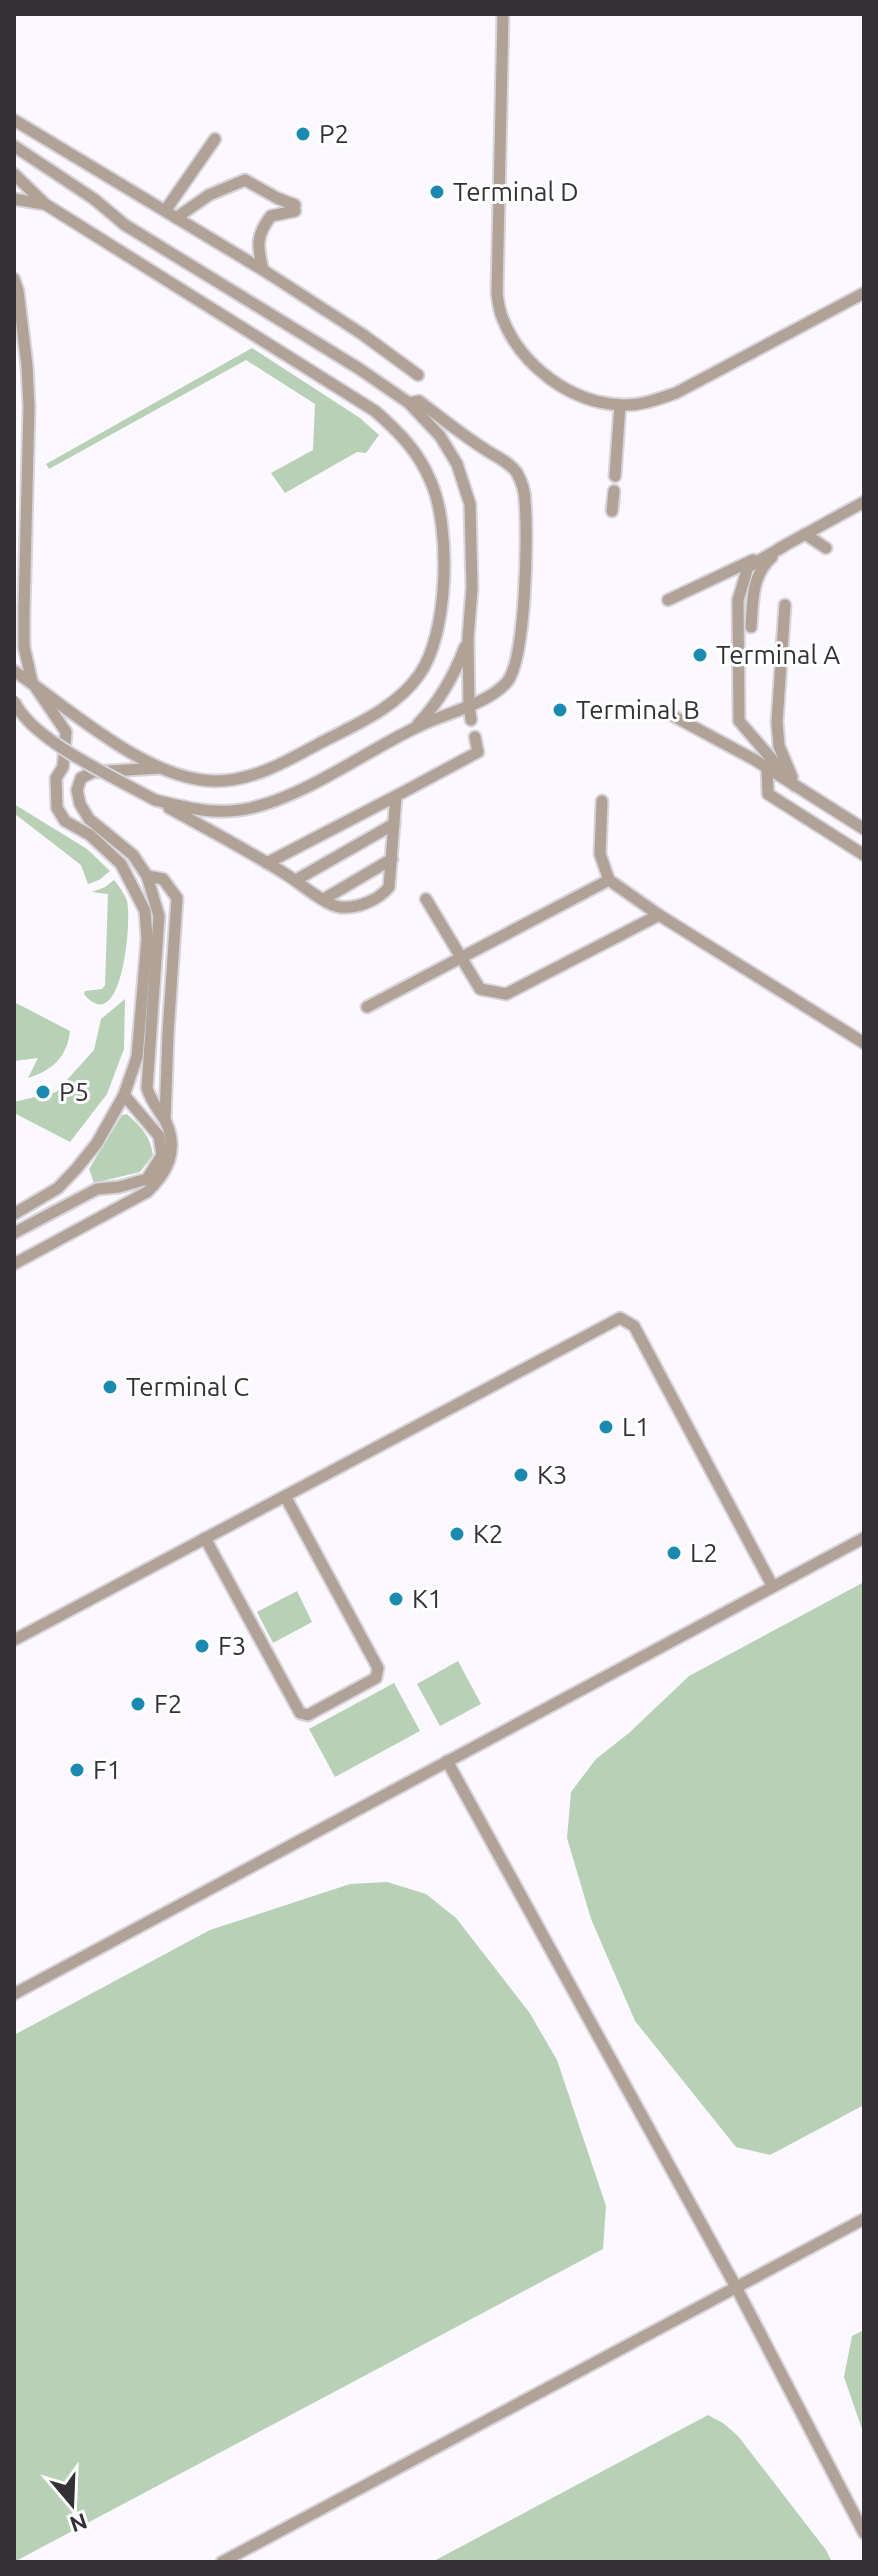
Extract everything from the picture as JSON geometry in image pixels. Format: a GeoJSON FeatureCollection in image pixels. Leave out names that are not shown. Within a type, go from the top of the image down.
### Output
{"type":"FeatureCollection","features":[{"type":"Feature","properties":{"kind":"lane"},"geometry":{"type":"LineString","coordinates":[[503,14],[496,279],[502,317],[511,334],[534,366],[561,388],[590,399],[620,405],[645,404],[676,393],[864,293]]}},
{"type":"Feature","properties":{"kind":"lane"},"geometry":{"type":"LineString","coordinates":[[14,120],[263,270],[362,334],[418,375]]}},
{"type":"Feature","properties":{"kind":"lane"},"geometry":{"type":"LineString","coordinates":[[171,215],[215,139]]}},
{"type":"Feature","properties":{"kind":"lane"},"geometry":{"type":"LineString","coordinates":[[14,146],[94,199],[125,225],[358,368],[409,403],[440,436],[457,464],[470,504],[472,588],[468,638],[471,720]]}},
{"type":"Feature","properties":{"kind":"lane"},"geometry":{"type":"LineString","coordinates":[[14,174],[45,204],[375,411],[402,435],[431,482],[441,513],[442,578],[439,628],[431,654],[405,692],[383,709],[258,774],[212,781],[160,768],[79,720],[14,671]]}},
{"type":"Feature","properties":{"kind":"lane"},"geometry":{"type":"LineString","coordinates":[[171,215],[245,180],[295,208],[271,216],[259,231],[263,270]]}},
{"type":"Feature","properties":{"kind":"lane"},"geometry":{"type":"LineString","coordinates":[[14,199],[45,204]]}},
{"type":"Feature","properties":{"kind":"lane"},"geometry":{"type":"LineString","coordinates":[[14,279],[18,291],[28,394],[24,647],[32,682],[66,732],[63,767],[56,778],[57,808],[65,821],[90,835],[121,864],[145,911],[147,939],[137,1057],[124,1095],[97,1143],[77,1168],[58,1188],[14,1214]]}},
{"type":"Feature","properties":{"kind":"lane"},"geometry":{"type":"LineString","coordinates":[[155,800],[197,810],[227,812],[277,800],[353,763],[415,727],[469,705],[505,685],[512,675],[518,656],[526,558],[522,484],[515,470],[506,462],[419,401],[409,403]]}},
{"type":"Feature","properties":{"kind":"lane"},"geometry":{"type":"LineString","coordinates":[[615,476],[620,405]]}},
{"type":"Feature","properties":{"kind":"lane"},"geometry":{"type":"LineString","coordinates":[[612,511],[614,491]]}},
{"type":"Feature","properties":{"kind":"lane"},"geometry":{"type":"LineString","coordinates":[[795,786],[739,721],[738,600],[748,567],[864,502]]}},
{"type":"Feature","properties":{"kind":"lane"},"geometry":{"type":"LineString","coordinates":[[805,534],[826,548]]}},
{"type":"Feature","properties":{"kind":"lane"},"geometry":{"type":"LineString","coordinates":[[668,600],[784,546]]}},
{"type":"Feature","properties":{"kind":"lane"},"geometry":{"type":"LineString","coordinates":[[751,627],[755,582],[764,564],[784,546]]}},
{"type":"Feature","properties":{"kind":"lane"},"geometry":{"type":"LineString","coordinates":[[785,605],[777,722],[779,746],[795,786]]}},
{"type":"Feature","properties":{"kind":"lane"},"geometry":{"type":"LineString","coordinates":[[415,727],[442,695],[456,672],[468,638]]}},
{"type":"Feature","properties":{"kind":"lane"},"geometry":{"type":"LineString","coordinates":[[14,701],[18,710],[54,743],[267,863],[337,907],[369,902],[389,887],[396,796]]}},
{"type":"Feature","properties":{"kind":"lane"},"geometry":{"type":"LineString","coordinates":[[664,711],[767,768],[864,829]]}},
{"type":"Feature","properties":{"kind":"lane"},"geometry":{"type":"LineString","coordinates":[[267,863],[478,752],[475,737]]}},
{"type":"Feature","properties":{"kind":"lane"},"geometry":{"type":"LineString","coordinates":[[14,1264],[126,1204],[155,1185],[163,1177],[171,1155],[171,1138],[165,1121],[152,1104],[147,1088],[159,916],[147,876],[133,855],[89,819],[80,804],[77,790],[81,778],[93,772],[160,768]]}},
{"type":"Feature","properties":{"kind":"lane"},"geometry":{"type":"LineString","coordinates":[[767,768],[768,794],[864,855]]}},
{"type":"Feature","properties":{"kind":"lane"},"geometry":{"type":"LineString","coordinates":[[602,801],[600,854],[609,880],[659,915],[864,1043]]}},
{"type":"Feature","properties":{"kind":"lane"},"geometry":{"type":"LineString","coordinates":[[296,880],[394,824]]}},
{"type":"Feature","properties":{"kind":"lane"},"geometry":{"type":"LineString","coordinates":[[324,899],[392,859]]}},
{"type":"Feature","properties":{"kind":"lane"},"geometry":{"type":"LineString","coordinates":[[147,876],[163,879],[177,898],[165,1121]]}},
{"type":"Feature","properties":{"kind":"lane"},"geometry":{"type":"LineString","coordinates":[[367,1007],[609,880]]}},
{"type":"Feature","properties":{"kind":"lane"},"geometry":{"type":"LineString","coordinates":[[426,899],[480,989],[506,994],[659,915]]}},
{"type":"Feature","properties":{"kind":"lane"},"geometry":{"type":"LineString","coordinates":[[14,1233],[97,1189],[147,1179],[162,1155],[159,1136],[124,1095]]}},
{"type":"Feature","properties":{"kind":"lane"},"geometry":{"type":"LineString","coordinates":[[14,1640],[620,1318],[634,1326],[773,1587]]}},
{"type":"Feature","properties":{"kind":"lane"},"geometry":{"type":"LineString","coordinates":[[205,1538],[300,1713],[308,1715],[376,1678],[378,1668],[285,1496]]}},
{"type":"Feature","properties":{"kind":"lane"},"geometry":{"type":"LineString","coordinates":[[14,1994],[864,1538]]}},
{"type":"Feature","properties":{"kind":"lane"},"geometry":{"type":"LineString","coordinates":[[447,1761],[736,2287],[864,2533]]}},
{"type":"Feature","properties":{"kind":"lane"},"geometry":{"type":"LineString","coordinates":[[222,2562],[864,2219]]}},
{"type":"Feature","properties":{"kind":"green space"},"geometry":{"type":"Polygon","coordinates":[[[252,348],[360,418],[379,435],[366,453],[357,452],[285,493],[271,473],[313,450],[315,404],[246,360],[49,469],[46,464],[252,348]]]}},
{"type":"Feature","properties":{"kind":"green space"},"geometry":{"type":"Polygon","coordinates":[[[14,804],[87,849],[110,871],[88,884],[81,865],[15,814],[14,804]]]}},
{"type":"Feature","properties":{"kind":"green space"},"geometry":{"type":"Polygon","coordinates":[[[114,880],[127,901],[126,951],[116,990],[107,1002],[97,1004],[84,994],[85,991],[102,989],[105,985],[108,894],[92,892],[114,880]]]}},
{"type":"Feature","properties":{"kind":"green space"},"geometry":{"type":"Polygon","coordinates":[[[125,999],[124,1049],[107,1094],[70,1142],[14,1113],[14,1102],[56,1092],[94,1050],[101,1019],[125,999]]]}},
{"type":"Feature","properties":{"kind":"green space"},"geometry":{"type":"Polygon","coordinates":[[[14,1002],[70,1031],[66,1048],[57,1061],[45,1071],[28,1078],[38,1058],[14,1061],[14,1002]]]}},
{"type":"Feature","properties":{"kind":"green space"},"geometry":{"type":"Polygon","coordinates":[[[127,1114],[144,1132],[153,1155],[140,1172],[94,1183],[89,1169],[122,1115],[127,1114]]]}},
{"type":"Feature","properties":{"kind":"green space"},"geometry":{"type":"Polygon","coordinates":[[[864,1582],[864,2105],[770,2155],[736,2147],[635,2021],[591,1919],[567,1838],[571,1792],[596,1759],[629,1733],[689,1676],[864,1582]]]}},
{"type":"Feature","properties":{"kind":"green space"},"geometry":{"type":"Polygon","coordinates":[[[297,1591],[312,1622],[273,1643],[257,1612],[297,1591]]]}},
{"type":"Feature","properties":{"kind":"green space"},"geometry":{"type":"Polygon","coordinates":[[[458,1661],[481,1704],[440,1726],[417,1684],[458,1661]]]}},
{"type":"Feature","properties":{"kind":"green space"},"geometry":{"type":"Polygon","coordinates":[[[394,1683],[420,1731],[335,1777],[309,1729],[394,1683]]]}},
{"type":"Feature","properties":{"kind":"green space"},"geometry":{"type":"Polygon","coordinates":[[[387,1882],[426,1894],[456,1918],[529,2012],[557,2060],[606,2206],[603,2249],[14,2562],[14,2035],[210,1930],[350,1884],[387,1882]]]}},
{"type":"Feature","properties":{"kind":"green space"},"geometry":{"type":"Polygon","coordinates":[[[864,2330],[864,2435],[844,2377],[852,2336],[864,2330]]]}},
{"type":"Feature","properties":{"kind":"green space"},"geometry":{"type":"Polygon","coordinates":[[[708,2415],[738,2436],[832,2562],[432,2562],[708,2415]]]}},
{"type":"Feature","properties":{"kind":"place","name":"P2"},"geometry":{"type":"Point","coordinates":[303,134]}},
{"type":"Feature","properties":{"kind":"place","name":"Terminal D"},"geometry":{"type":"Point","coordinates":[437,192]}},
{"type":"Feature","properties":{"kind":"place","name":"Terminal A"},"geometry":{"type":"Point","coordinates":[700,655]}},
{"type":"Feature","properties":{"kind":"place","name":"Terminal B"},"geometry":{"type":"Point","coordinates":[560,710]}},
{"type":"Feature","properties":{"kind":"place","name":"P5"},"geometry":{"type":"Point","coordinates":[43,1092]}},
{"type":"Feature","properties":{"kind":"place","name":"Terminal C"},"geometry":{"type":"Point","coordinates":[110,1387]}},
{"type":"Feature","properties":{"kind":"place","name":"L1"},"geometry":{"type":"Point","coordinates":[606,1427]}},
{"type":"Feature","properties":{"kind":"place","name":"K3"},"geometry":{"type":"Point","coordinates":[521,1475]}},
{"type":"Feature","properties":{"kind":"place","name":"K2"},"geometry":{"type":"Point","coordinates":[457,1534]}},
{"type":"Feature","properties":{"kind":"place","name":"L2"},"geometry":{"type":"Point","coordinates":[674,1553]}},
{"type":"Feature","properties":{"kind":"place","name":"K1"},"geometry":{"type":"Point","coordinates":[396,1599]}},
{"type":"Feature","properties":{"kind":"place","name":"F3"},"geometry":{"type":"Point","coordinates":[202,1646]}},
{"type":"Feature","properties":{"kind":"place","name":"F2"},"geometry":{"type":"Point","coordinates":[138,1704]}},
{"type":"Feature","properties":{"kind":"place","name":"F1"},"geometry":{"type":"Point","coordinates":[77,1770]}}]}
